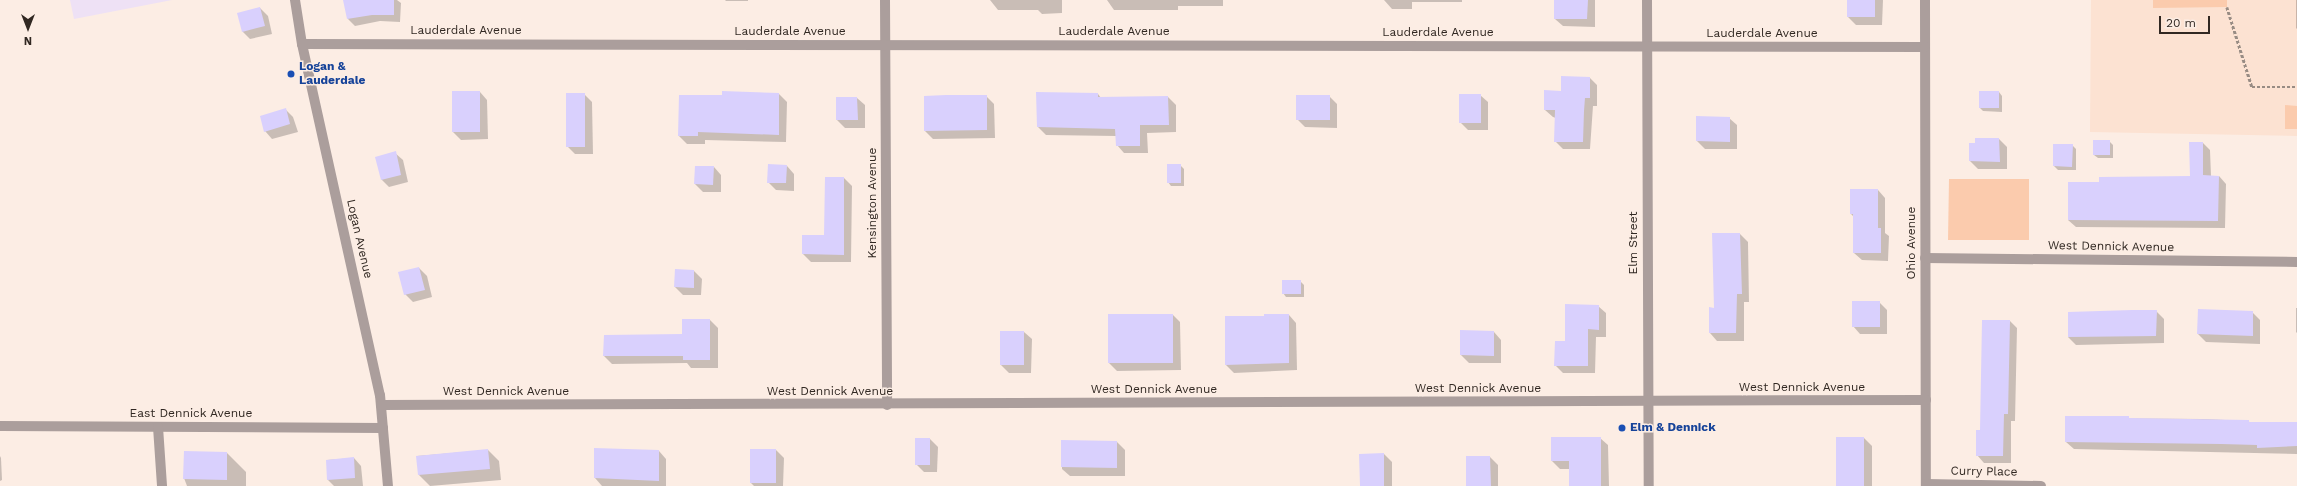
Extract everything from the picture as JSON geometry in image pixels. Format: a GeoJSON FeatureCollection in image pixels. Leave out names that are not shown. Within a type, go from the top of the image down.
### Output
{"type":"FeatureCollection","features":[{"type":"Feature","properties":{"kind":"street","name":"Logan Avenue"},"geometry":{"type":"LineString","coordinates":[[295,0],[302,44],[381,405],[388,486]]}},
{"type":"Feature","properties":{"kind":"street","name":"Kensington Avenue"},"geometry":{"type":"LineString","coordinates":[[885,0],[887,405]]}},
{"type":"Feature","properties":{"kind":"street","name":"Elm Street"},"geometry":{"type":"LineString","coordinates":[[1647,0],[1648,486]]}},
{"type":"Feature","properties":{"kind":"street","name":"Ohio Avenue"},"geometry":{"type":"LineString","coordinates":[[1925,0],[1926,485]]}},
{"type":"Feature","properties":{"kind":"street","name":"Lauderdale Avenue"},"geometry":{"type":"LineString","coordinates":[[302,44],[1925,47]]}},
{"type":"Feature","properties":{"kind":"street","name":"West Dennick Avenue"},"geometry":{"type":"LineString","coordinates":[[1925,258],[2297,262]]}},
{"type":"Feature","properties":{"kind":"street","name":"West Dennick Avenue"},"geometry":{"type":"LineString","coordinates":[[381,405],[887,405],[1926,400]]}},
{"type":"Feature","properties":{"kind":"street","name":"East Dennick Avenue"},"geometry":{"type":"LineString","coordinates":[[0,426],[383,428]]}},
{"type":"Feature","properties":{"kind":"street"},"geometry":{"type":"LineString","coordinates":[[158,427],[162,486]]}},
{"type":"Feature","properties":{"kind":"street","name":"Curry Place"},"geometry":{"type":"LineString","coordinates":[[1926,485],[2041,486]]}},
{"type":"Feature","properties":{"kind":"path"},"geometry":{"type":"LineString","coordinates":[[2227,7],[2252,87],[2297,87]]}},
{"type":"Feature","properties":{"kind":"shaded area"},"geometry":{"type":"Polygon","coordinates":[[[70,0],[172,0],[74,19],[70,0]]]}},
{"type":"Feature","properties":{"kind":"shaded area"},"geometry":{"type":"Polygon","coordinates":[[[2091,0],[2297,0],[2297,136],[2090,132],[2091,0]]]}},
{"type":"Feature","properties":{"kind":"shaded area"},"geometry":{"type":"Polygon","coordinates":[[[2153,0],[2227,0],[2227,7],[2153,8],[2153,0]]]}},
{"type":"Feature","properties":{"kind":"shaded area"},"geometry":{"type":"Polygon","coordinates":[[[2285,105],[2297,106],[2297,129],[2285,129],[2285,105]]]}},
{"type":"Feature","properties":{"kind":"shaded area"},"geometry":{"type":"Polygon","coordinates":[[[1949,179],[2029,179],[2029,240],[1948,240],[1949,179]]]}},
{"type":"Feature","properties":{"kind":"building"},"geometry":{"type":"Polygon","coordinates":[[[343,0],[394,0],[394,15],[372,15],[347,19],[343,0]]]}},
{"type":"Feature","properties":{"kind":"building"},"geometry":{"type":"Polygon","coordinates":[[[1554,0],[1588,0],[1587,19],[1554,19],[1554,0]]]}},
{"type":"Feature","properties":{"kind":"building"},"geometry":{"type":"Polygon","coordinates":[[[1847,0],[1875,0],[1875,17],[1847,17],[1847,0]]]}},
{"type":"Feature","properties":{"kind":"building"},"geometry":{"type":"Polygon","coordinates":[[[260,7],[265,26],[242,32],[237,13],[260,7]]]}},
{"type":"Feature","properties":{"kind":"building"},"geometry":{"type":"Polygon","coordinates":[[[1561,76],[1590,77],[1590,98],[1585,98],[1583,142],[1554,142],[1555,110],[1544,110],[1544,90],[1561,91],[1561,76]]]}},
{"type":"Feature","properties":{"kind":"building"},"geometry":{"type":"Polygon","coordinates":[[[452,91],[480,91],[480,132],[452,132],[452,91]]]}},
{"type":"Feature","properties":{"kind":"building"},"geometry":{"type":"Polygon","coordinates":[[[722,91],[779,93],[779,135],[698,132],[698,136],[678,136],[679,95],[722,95],[722,91]]]}},
{"type":"Feature","properties":{"kind":"building"},"geometry":{"type":"Polygon","coordinates":[[[1979,91],[1999,91],[1999,108],[1979,108],[1979,91]]]}},
{"type":"Feature","properties":{"kind":"building"},"geometry":{"type":"Polygon","coordinates":[[[1036,92],[1098,93],[1098,97],[1168,96],[1169,125],[1140,125],[1140,146],[1116,146],[1115,129],[1037,127],[1036,92]]]}},
{"type":"Feature","properties":{"kind":"building"},"geometry":{"type":"Polygon","coordinates":[[[566,93],[585,93],[585,147],[566,147],[566,93]]]}},
{"type":"Feature","properties":{"kind":"building"},"geometry":{"type":"Polygon","coordinates":[[[1459,94],[1481,94],[1481,123],[1459,123],[1459,94]]]}},
{"type":"Feature","properties":{"kind":"building"},"geometry":{"type":"Polygon","coordinates":[[[987,95],[987,130],[924,131],[924,96],[987,95]]]}},
{"type":"Feature","properties":{"kind":"building"},"geometry":{"type":"Polygon","coordinates":[[[1296,95],[1330,95],[1330,120],[1296,120],[1296,95]]]}},
{"type":"Feature","properties":{"kind":"building"},"geometry":{"type":"Polygon","coordinates":[[[836,97],[857,97],[858,120],[836,120],[836,97]]]}},
{"type":"Feature","properties":{"kind":"building"},"geometry":{"type":"Polygon","coordinates":[[[286,108],[290,124],[264,132],[260,116],[286,108]]]}},
{"type":"Feature","properties":{"kind":"building"},"geometry":{"type":"Polygon","coordinates":[[[1696,116],[1730,117],[1730,142],[1696,141],[1696,116]]]}},
{"type":"Feature","properties":{"kind":"building"},"geometry":{"type":"Polygon","coordinates":[[[1975,138],[1999,138],[2000,162],[1969,161],[1969,143],[1975,143],[1975,138]]]}},
{"type":"Feature","properties":{"kind":"building"},"geometry":{"type":"Polygon","coordinates":[[[2093,140],[2110,140],[2110,155],[2093,155],[2093,140]]]}},
{"type":"Feature","properties":{"kind":"building"},"geometry":{"type":"Polygon","coordinates":[[[2189,142],[2203,142],[2203,175],[2219,176],[2218,221],[2068,220],[2068,182],[2099,182],[2099,177],[2190,176],[2189,142]]]}},
{"type":"Feature","properties":{"kind":"building"},"geometry":{"type":"Polygon","coordinates":[[[2053,144],[2073,144],[2072,167],[2053,166],[2053,144]]]}},
{"type":"Feature","properties":{"kind":"building"},"geometry":{"type":"Polygon","coordinates":[[[396,151],[401,175],[381,180],[375,157],[396,151]]]}},
{"type":"Feature","properties":{"kind":"building"},"geometry":{"type":"Polygon","coordinates":[[[768,164],[787,165],[786,183],[767,183],[768,164]]]}},
{"type":"Feature","properties":{"kind":"building"},"geometry":{"type":"Polygon","coordinates":[[[1167,164],[1181,164],[1181,183],[1167,183],[1167,164]]]}},
{"type":"Feature","properties":{"kind":"building"},"geometry":{"type":"Polygon","coordinates":[[[695,166],[714,166],[713,185],[694,184],[695,166]]]}},
{"type":"Feature","properties":{"kind":"building"},"geometry":{"type":"Polygon","coordinates":[[[825,177],[844,177],[844,255],[802,254],[802,235],[824,235],[825,177]]]}},
{"type":"Feature","properties":{"kind":"building"},"geometry":{"type":"Polygon","coordinates":[[[1850,189],[1878,189],[1878,228],[1881,228],[1881,253],[1853,253],[1853,214],[1850,214],[1850,189]]]}},
{"type":"Feature","properties":{"kind":"building"},"geometry":{"type":"Polygon","coordinates":[[[1712,233],[1740,233],[1742,294],[1737,294],[1736,333],[1709,333],[1709,307],[1714,308],[1712,233]]]}},
{"type":"Feature","properties":{"kind":"building"},"geometry":{"type":"Polygon","coordinates":[[[419,267],[425,290],[404,295],[398,272],[419,267]]]}},
{"type":"Feature","properties":{"kind":"building"},"geometry":{"type":"Polygon","coordinates":[[[675,269],[694,270],[694,288],[674,287],[675,269]]]}},
{"type":"Feature","properties":{"kind":"building"},"geometry":{"type":"Polygon","coordinates":[[[1282,280],[1301,280],[1301,294],[1282,294],[1282,280]]]}},
{"type":"Feature","properties":{"kind":"building"},"geometry":{"type":"Polygon","coordinates":[[[1852,301],[1880,301],[1880,327],[1852,327],[1852,301]]]}},
{"type":"Feature","properties":{"kind":"building"},"geometry":{"type":"Polygon","coordinates":[[[1565,304],[1599,305],[1599,330],[1588,329],[1588,366],[1554,366],[1555,341],[1565,341],[1565,304]]]}},
{"type":"Feature","properties":{"kind":"building"},"geometry":{"type":"Polygon","coordinates":[[[2198,309],[2253,311],[2253,336],[2197,334],[2198,309]]]}},
{"type":"Feature","properties":{"kind":"building"},"geometry":{"type":"Polygon","coordinates":[[[2157,310],[2156,336],[2068,337],[2068,312],[2157,310]]]}},
{"type":"Feature","properties":{"kind":"building"},"geometry":{"type":"Polygon","coordinates":[[[1108,314],[1173,314],[1173,363],[1108,363],[1108,314]]]}},
{"type":"Feature","properties":{"kind":"building"},"geometry":{"type":"Polygon","coordinates":[[[1264,314],[1289,314],[1289,363],[1225,365],[1225,316],[1264,316],[1264,314]]]}},
{"type":"Feature","properties":{"kind":"building"},"geometry":{"type":"Polygon","coordinates":[[[682,319],[710,319],[710,360],[683,360],[683,356],[603,356],[604,335],[682,334],[682,319]]]}},
{"type":"Feature","properties":{"kind":"building"},"geometry":{"type":"Polygon","coordinates":[[[1982,320],[2010,320],[2008,414],[2004,414],[2003,456],[1976,456],[1976,430],[1980,430],[1982,320]]]}},
{"type":"Feature","properties":{"kind":"building"},"geometry":{"type":"Polygon","coordinates":[[[1460,330],[1494,331],[1494,356],[1460,355],[1460,330]]]}},
{"type":"Feature","properties":{"kind":"building"},"geometry":{"type":"Polygon","coordinates":[[[1000,331],[1024,331],[1024,365],[1000,365],[1000,331]]]}},
{"type":"Feature","properties":{"kind":"building"},"geometry":{"type":"Polygon","coordinates":[[[2065,416],[2129,416],[2129,418],[2297,422],[2297,446],[2257,448],[2257,445],[2065,442],[2065,416]]]}},
{"type":"Feature","properties":{"kind":"building"},"geometry":{"type":"Polygon","coordinates":[[[1551,437],[1601,437],[1601,486],[1569,486],[1569,461],[1551,461],[1551,437]]]}},
{"type":"Feature","properties":{"kind":"building"},"geometry":{"type":"Polygon","coordinates":[[[1836,437],[1864,437],[1864,486],[1836,486],[1836,437]]]}},
{"type":"Feature","properties":{"kind":"building"},"geometry":{"type":"Polygon","coordinates":[[[915,438],[930,438],[930,465],[915,465],[915,438]]]}},
{"type":"Feature","properties":{"kind":"building"},"geometry":{"type":"Polygon","coordinates":[[[1061,440],[1117,441],[1117,468],[1061,467],[1061,440]]]}},
{"type":"Feature","properties":{"kind":"building"},"geometry":{"type":"Polygon","coordinates":[[[594,448],[659,450],[659,481],[594,478],[594,448]]]}},
{"type":"Feature","properties":{"kind":"building"},"geometry":{"type":"Polygon","coordinates":[[[488,449],[490,469],[418,475],[416,456],[488,449]]]}},
{"type":"Feature","properties":{"kind":"building"},"geometry":{"type":"Polygon","coordinates":[[[750,449],[776,449],[776,483],[750,483],[750,449]]]}},
{"type":"Feature","properties":{"kind":"building"},"geometry":{"type":"Polygon","coordinates":[[[184,451],[227,452],[227,480],[183,479],[184,451]]]}},
{"type":"Feature","properties":{"kind":"building"},"geometry":{"type":"Polygon","coordinates":[[[1384,453],[1384,486],[1360,486],[1359,454],[1384,453]]]}},
{"type":"Feature","properties":{"kind":"building"},"geometry":{"type":"Polygon","coordinates":[[[1466,456],[1490,456],[1491,486],[1466,486],[1466,456]]]}},
{"type":"Feature","properties":{"kind":"building"},"geometry":{"type":"Polygon","coordinates":[[[354,457],[355,478],[327,480],[326,460],[354,457]]]}},
{"type":"Feature","properties":{"kind":"place","name":"Logan & Lauderdale"},"geometry":{"type":"Point","coordinates":[291,74]}},
{"type":"Feature","properties":{"kind":"place","name":"Elm & Dennick"},"geometry":{"type":"Point","coordinates":[1622,428]}}]}
